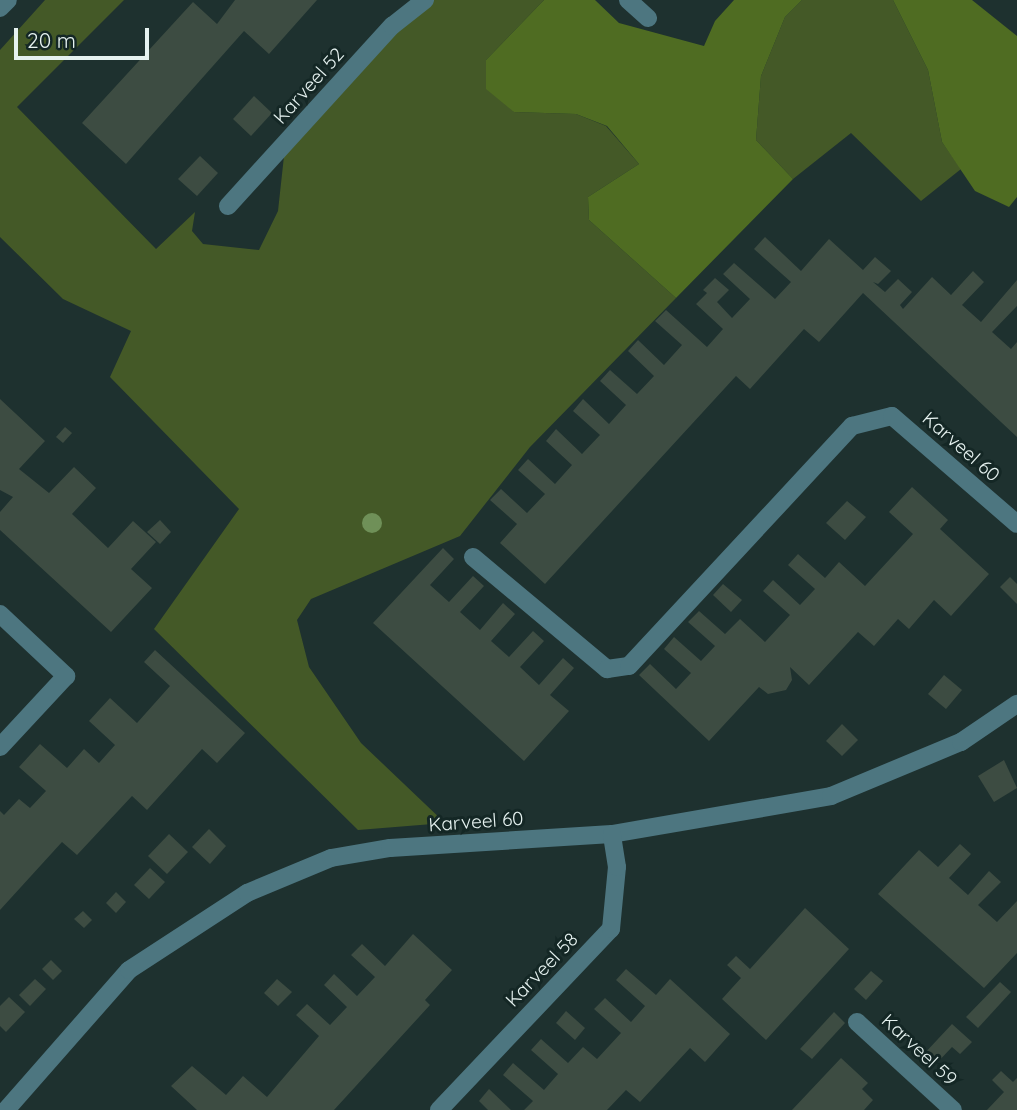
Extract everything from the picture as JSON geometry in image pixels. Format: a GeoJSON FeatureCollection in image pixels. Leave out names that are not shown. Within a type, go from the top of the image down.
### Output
{"type":"FeatureCollection","features":[{"type":"Feature","properties":{"kind":"street"},"geometry":{"type":"LineString","coordinates":[[0,8],[8,0]]}},
{"type":"Feature","properties":{"kind":"street","name":"Karveel 52"},"geometry":{"type":"LineString","coordinates":[[228,206],[391,26],[425,0]]}},
{"type":"Feature","properties":{"kind":"street"},"geometry":{"type":"LineString","coordinates":[[628,0],[648,19]]}},
{"type":"Feature","properties":{"kind":"street","name":"Karveel 60"},"geometry":{"type":"LineString","coordinates":[[473,557],[607,669],[629,666],[852,426],[892,416],[1017,524]]}},
{"type":"Feature","properties":{"kind":"street"},"geometry":{"type":"LineString","coordinates":[[0,614],[66,676],[0,747]]}},
{"type":"Feature","properties":{"kind":"street","name":"Karveel 60"},"geometry":{"type":"LineString","coordinates":[[6,1110],[129,970],[247,894],[331,858],[390,848],[612,834],[831,796],[961,742],[1017,704]]}},
{"type":"Feature","properties":{"kind":"street","name":"Karveel 58"},"geometry":{"type":"LineString","coordinates":[[439,1110],[611,929],[617,867],[612,834]]}},
{"type":"Feature","properties":{"kind":"street","name":"Karveel 59"},"geometry":{"type":"LineString","coordinates":[[857,1021],[953,1110]]}},
{"type":"Feature","properties":{"kind":"green space"},"geometry":{"type":"Polygon","coordinates":[[[45,0],[124,0],[17,107],[156,249],[195,212],[192,231],[203,244],[259,250],[278,211],[284,156],[426,0],[544,0],[486,60],[514,112],[576,114],[606,126],[639,164],[588,197],[589,220],[676,298],[530,447],[460,536],[311,599],[297,620],[309,667],[361,743],[445,823],[358,830],[154,629],[239,509],[110,377],[131,331],[63,299],[0,237],[0,50],[45,0]]]}},
{"type":"Feature","properties":{"kind":"green space"},"geometry":{"type":"Polygon","coordinates":[[[544,0],[595,0],[619,23],[704,46],[715,21],[734,0],[802,0],[785,17],[761,76],[756,140],[793,179],[676,298],[589,220],[588,197],[639,164],[607,126],[576,114],[514,112],[486,89],[486,60],[544,0]]]}},
{"type":"Feature","properties":{"kind":"green space"},"geometry":{"type":"Polygon","coordinates":[[[802,0],[893,0],[928,70],[942,142],[961,169],[921,201],[851,133],[793,179],[756,140],[761,76],[785,17],[802,0]]]}},
{"type":"Feature","properties":{"kind":"green space"},"geometry":{"type":"Polygon","coordinates":[[[893,0],[972,0],[1017,36],[1017,197],[1009,207],[975,191],[942,142],[928,70],[893,0]]]}},
{"type":"Feature","properties":{"kind":"building"},"geometry":{"type":"Polygon","coordinates":[[[235,0],[317,0],[269,54],[244,31],[126,164],[82,123],[193,2],[217,24],[235,0]]]}},
{"type":"Feature","properties":{"kind":"building"},"geometry":{"type":"Polygon","coordinates":[[[254,96],[272,113],[251,136],[233,119],[254,96]]]}},
{"type":"Feature","properties":{"kind":"building"},"geometry":{"type":"Polygon","coordinates":[[[200,156],[218,173],[197,196],[178,179],[200,156]]]}},
{"type":"Feature","properties":{"kind":"building"},"geometry":{"type":"Polygon","coordinates":[[[765,237],[801,271],[829,239],[863,270],[875,257],[891,271],[878,284],[873,282],[885,292],[898,279],[912,292],[900,305],[903,309],[932,277],[951,295],[973,271],[984,282],[962,305],[981,322],[1017,280],[1017,306],[992,332],[1011,349],[1017,342],[1017,437],[863,293],[819,342],[804,329],[750,389],[736,376],[545,584],[500,543],[517,524],[490,500],[501,489],[527,513],[545,494],[518,470],[528,459],[555,484],[572,465],[546,441],[556,429],[582,454],[600,435],[573,411],[583,399],[609,424],[626,405],[600,381],[610,370],[637,394],[654,376],[628,351],[638,340],[664,365],[682,345],[655,321],[666,310],[707,347],[723,329],[696,304],[707,293],[703,290],[715,278],[729,290],[717,302],[732,318],[750,299],[723,274],[734,263],[775,299],[791,282],[754,249],[765,237]]]}},
{"type":"Feature","properties":{"kind":"building"},"geometry":{"type":"Polygon","coordinates":[[[0,399],[45,441],[19,469],[49,493],[74,467],[96,488],[72,514],[108,548],[133,521],[156,542],[131,569],[152,588],[111,632],[0,530],[0,512],[13,497],[0,490],[0,399]]]}},
{"type":"Feature","properties":{"kind":"building"},"geometry":{"type":"Polygon","coordinates":[[[65,427],[72,433],[63,443],[56,437],[65,427]]]}},
{"type":"Feature","properties":{"kind":"building"},"geometry":{"type":"Polygon","coordinates":[[[912,487],[948,520],[940,529],[989,574],[951,616],[934,600],[909,629],[898,619],[874,646],[858,632],[809,685],[790,667],[792,680],[786,690],[768,694],[759,687],[709,741],[639,675],[650,664],[676,689],[691,673],[664,649],[674,637],[701,661],[715,646],[688,622],[699,611],[725,634],[740,619],[765,642],[790,615],[763,591],[773,580],[800,605],[815,589],[788,565],[798,554],[825,578],[839,562],[865,586],[913,534],[889,512],[912,487]]]}},
{"type":"Feature","properties":{"kind":"building"},"geometry":{"type":"Polygon","coordinates":[[[847,501],[866,517],[845,540],[826,523],[847,501]]]}},
{"type":"Feature","properties":{"kind":"building"},"geometry":{"type":"Polygon","coordinates":[[[160,520],[171,532],[160,544],[147,532],[160,520]]]}},
{"type":"Feature","properties":{"kind":"building"},"geometry":{"type":"Polygon","coordinates":[[[443,548],[454,559],[430,585],[449,602],[473,576],[484,586],[460,612],[480,630],[503,603],[515,614],[491,641],[509,657],[533,631],[544,641],[520,667],[539,685],[563,658],[574,668],[550,695],[569,711],[524,761],[373,623],[443,548]]]}},
{"type":"Feature","properties":{"kind":"building"},"geometry":{"type":"Polygon","coordinates":[[[1010,577],[1017,584],[1017,604],[1000,587],[1010,577]]]}},
{"type":"Feature","properties":{"kind":"building"},"geometry":{"type":"Polygon","coordinates":[[[723,584],[742,600],[731,612],[713,595],[723,584]]]}},
{"type":"Feature","properties":{"kind":"building"},"geometry":{"type":"Polygon","coordinates":[[[155,650],[245,733],[217,763],[202,749],[147,810],[132,796],[77,855],[62,842],[0,910],[0,811],[4,815],[19,799],[30,808],[46,791],[19,767],[40,744],[67,768],[84,749],[99,763],[115,745],[89,721],[110,698],[137,723],[170,686],[144,662],[155,650]]]}},
{"type":"Feature","properties":{"kind":"building"},"geometry":{"type":"Polygon","coordinates":[[[944,675],[962,690],[946,709],[928,694],[944,675]]]}},
{"type":"Feature","properties":{"kind":"building"},"geometry":{"type":"Polygon","coordinates":[[[842,724],[858,740],[842,756],[826,741],[842,724]]]}},
{"type":"Feature","properties":{"kind":"building"},"geometry":{"type":"Polygon","coordinates":[[[1004,760],[1017,788],[994,802],[978,776],[1004,760]]]}},
{"type":"Feature","properties":{"kind":"building"},"geometry":{"type":"Polygon","coordinates":[[[209,829],[226,846],[210,864],[192,847],[209,829]]]}},
{"type":"Feature","properties":{"kind":"building"},"geometry":{"type":"Polygon","coordinates":[[[169,834],[188,852],[167,874],[148,856],[169,834]]]}},
{"type":"Feature","properties":{"kind":"building"},"geometry":{"type":"Polygon","coordinates":[[[960,844],[971,854],[949,878],[968,895],[989,871],[1001,882],[978,905],[997,922],[1017,901],[1017,953],[984,988],[878,894],[919,850],[938,867],[960,844]]]}},
{"type":"Feature","properties":{"kind":"building"},"geometry":{"type":"Polygon","coordinates":[[[150,868],[165,882],[149,899],[134,885],[150,868]]]}},
{"type":"Feature","properties":{"kind":"building"},"geometry":{"type":"Polygon","coordinates":[[[116,892],[126,902],[116,913],[106,903],[116,892]]]}},
{"type":"Feature","properties":{"kind":"building"},"geometry":{"type":"Polygon","coordinates":[[[805,908],[849,949],[766,1040],[722,999],[741,978],[727,965],[736,956],[750,969],[805,908]]]}},
{"type":"Feature","properties":{"kind":"building"},"geometry":{"type":"Polygon","coordinates":[[[83,911],[92,920],[84,928],[74,919],[83,911]]]}},
{"type":"Feature","properties":{"kind":"building"},"geometry":{"type":"Polygon","coordinates":[[[413,934],[452,970],[425,1000],[430,1005],[334,1110],[197,1110],[171,1086],[192,1066],[226,1095],[243,1076],[267,1097],[319,1036],[296,1015],[307,1004],[330,1025],[347,1007],[324,985],[334,974],[357,996],[375,977],[351,955],[362,944],[385,966],[413,934]]]}},
{"type":"Feature","properties":{"kind":"building"},"geometry":{"type":"Polygon","coordinates":[[[51,960],[62,971],[53,980],[42,969],[51,960]]]}},
{"type":"Feature","properties":{"kind":"building"},"geometry":{"type":"Polygon","coordinates":[[[626,969],[656,995],[670,979],[730,1034],[705,1062],[690,1048],[640,1102],[626,1090],[607,1110],[524,1110],[533,1101],[503,1075],[513,1063],[544,1090],[558,1074],[531,1050],[541,1039],[568,1063],[583,1047],[597,1059],[621,1033],[594,1009],[605,998],[631,1022],[645,1006],[616,980],[626,969]]]}},
{"type":"Feature","properties":{"kind":"building"},"geometry":{"type":"Polygon","coordinates":[[[871,971],[883,981],[866,1000],[854,989],[871,971]]]}},
{"type":"Feature","properties":{"kind":"building"},"geometry":{"type":"Polygon","coordinates":[[[35,979],[46,989],[30,1006],[19,995],[35,979]]]}},
{"type":"Feature","properties":{"kind":"building"},"geometry":{"type":"Polygon","coordinates":[[[277,979],[292,992],[278,1006],[264,993],[277,979]]]}},
{"type":"Feature","properties":{"kind":"building"},"geometry":{"type":"Polygon","coordinates":[[[1000,982],[1011,992],[978,1028],[966,1017],[1000,982]]]}},
{"type":"Feature","properties":{"kind":"building"},"geometry":{"type":"Polygon","coordinates":[[[9,997],[25,1012],[6,1032],[0,1026],[0,1006],[9,997]]]}},
{"type":"Feature","properties":{"kind":"building"},"geometry":{"type":"Polygon","coordinates":[[[566,1011],[585,1028],[575,1040],[556,1023],[566,1011]]]}},
{"type":"Feature","properties":{"kind":"building"},"geometry":{"type":"Polygon","coordinates":[[[834,1012],[845,1023],[812,1059],[800,1049],[834,1012]]]}},
{"type":"Feature","properties":{"kind":"building"},"geometry":{"type":"Polygon","coordinates":[[[952,1024],[972,1042],[960,1054],[952,1047],[935,1065],[923,1055],[952,1024]]]}},
{"type":"Feature","properties":{"kind":"building"},"geometry":{"type":"Polygon","coordinates":[[[841,1058],[868,1083],[862,1089],[873,1100],[864,1110],[792,1110],[841,1058]]]}},
{"type":"Feature","properties":{"kind":"building"},"geometry":{"type":"Polygon","coordinates":[[[1001,1071],[1013,1082],[1017,1078],[1017,1110],[987,1110],[1004,1092],[992,1080],[1001,1071]]]}},
{"type":"Feature","properties":{"kind":"building"},"geometry":{"type":"Polygon","coordinates":[[[489,1089],[511,1110],[488,1110],[479,1101],[489,1089]]]}}]}
